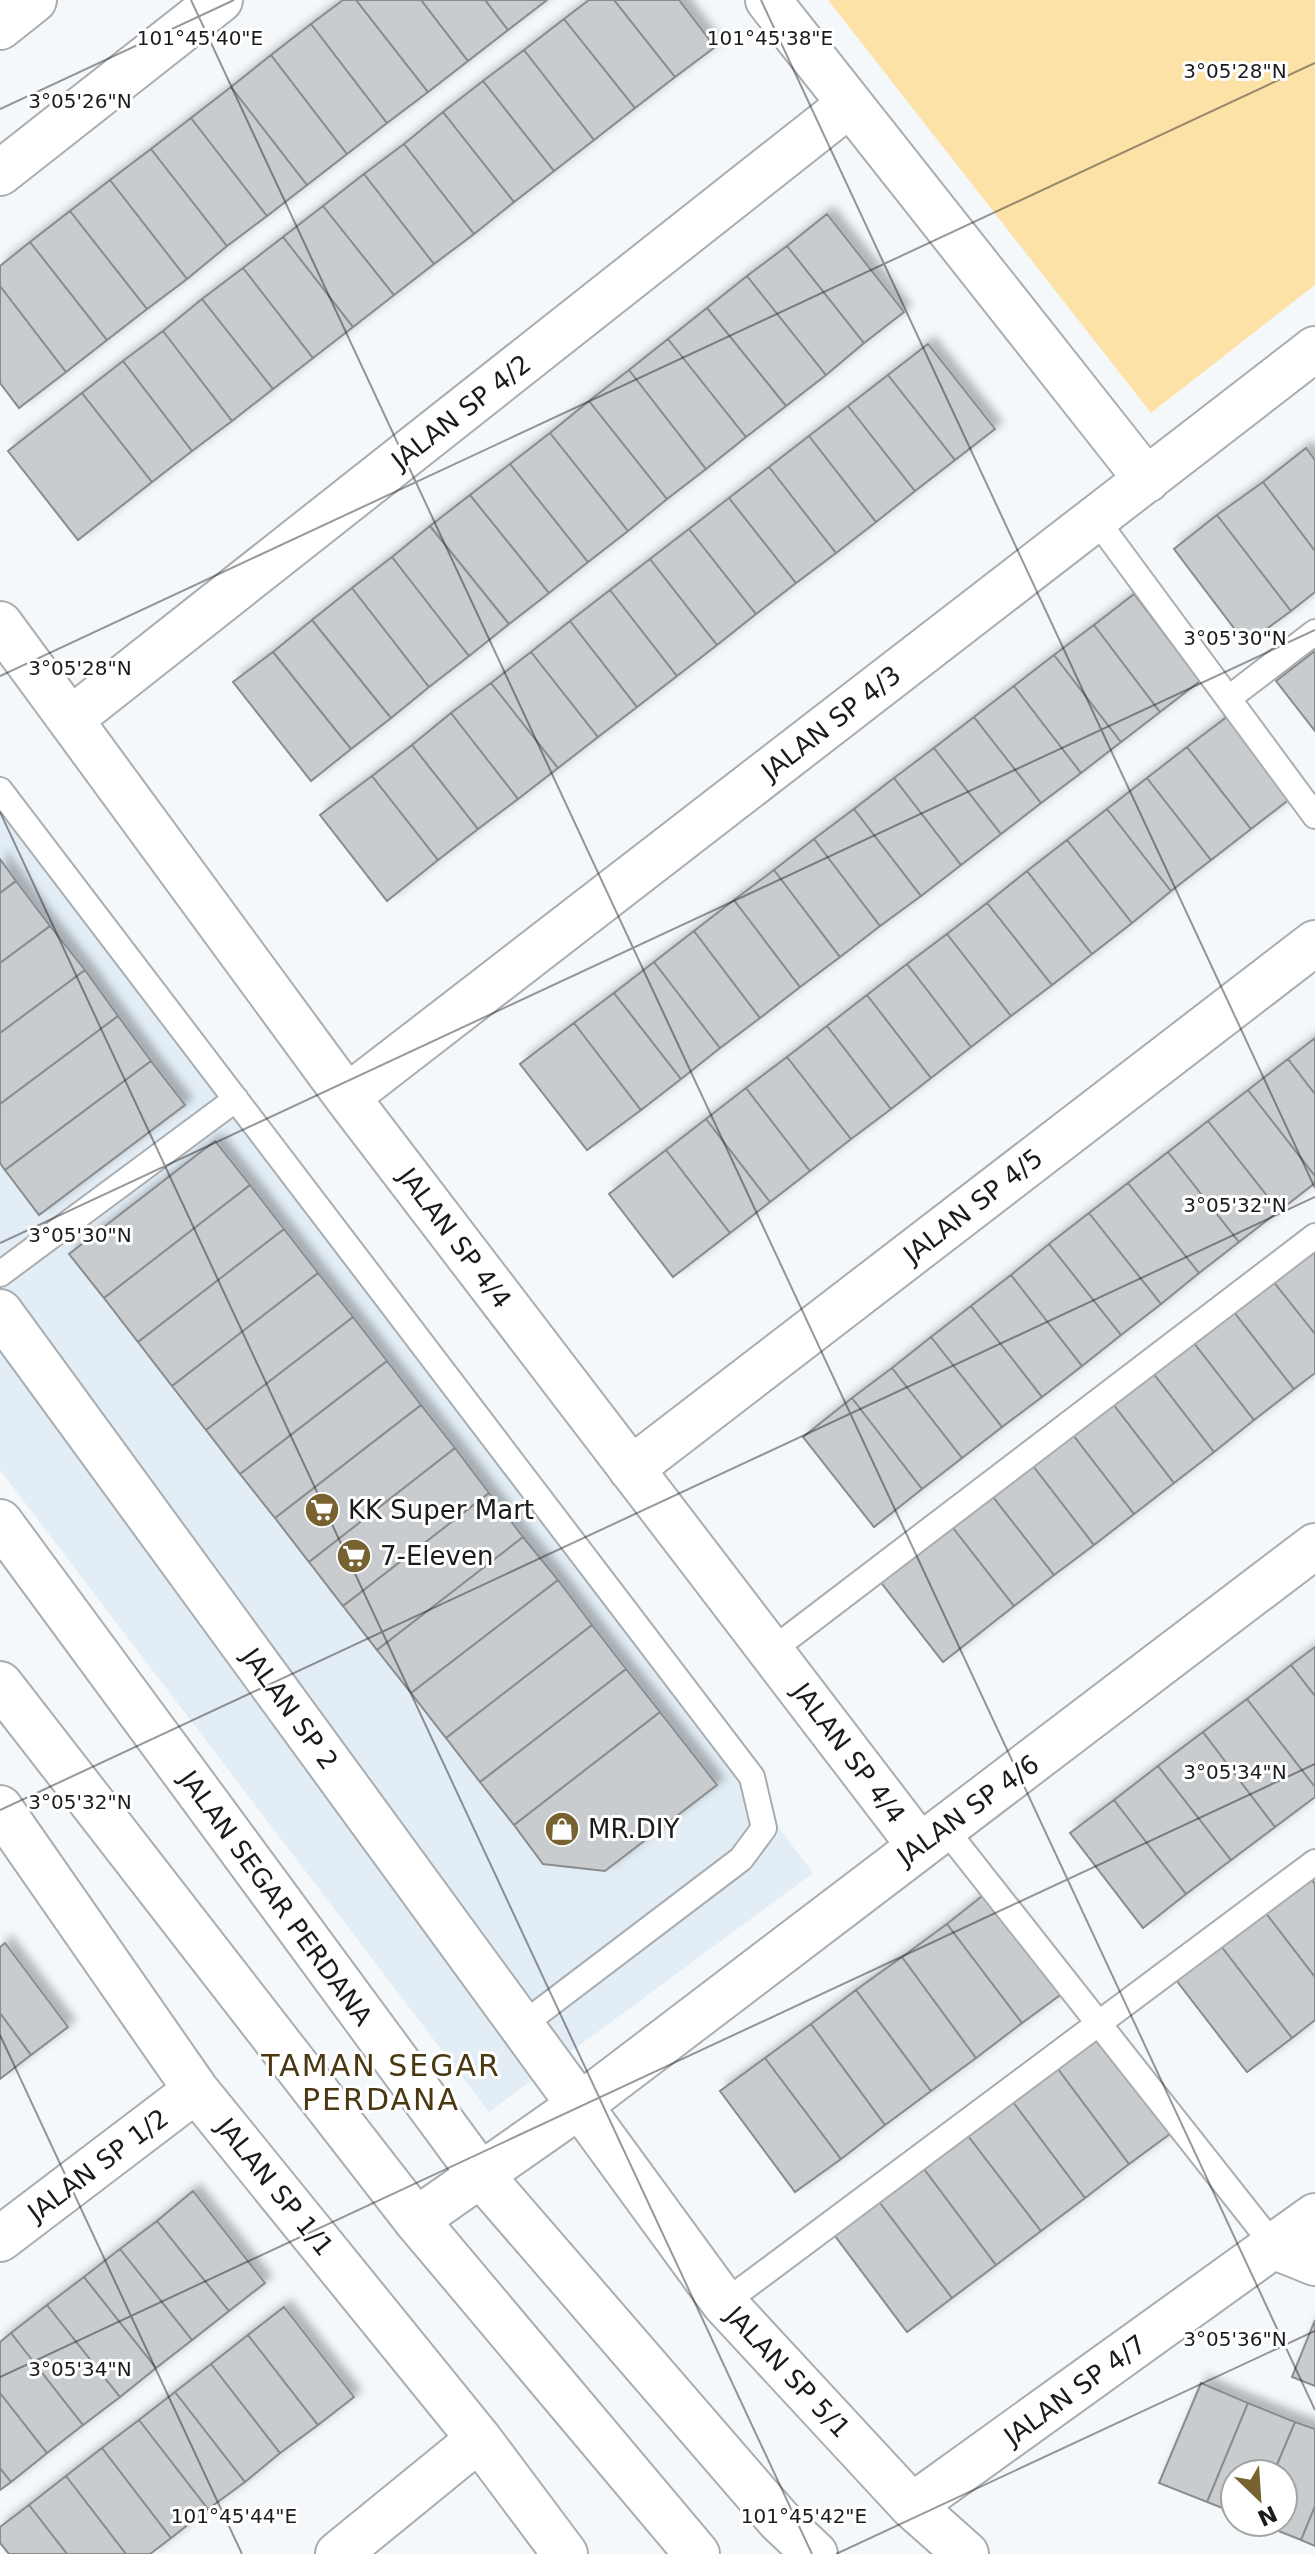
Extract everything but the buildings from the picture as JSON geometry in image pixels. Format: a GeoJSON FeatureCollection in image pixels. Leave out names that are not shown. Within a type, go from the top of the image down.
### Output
{"type":"FeatureCollection","features":[{"type":"Feature","properties":{"kind":"street"},"geometry":{"type":"LineString","coordinates":[[0,27],[34,0]]}},
{"type":"Feature","properties":{"kind":"street"},"geometry":{"type":"LineString","coordinates":[[0,173],[220,0]]}},
{"type":"Feature","properties":{"kind":"street"},"geometry":{"type":"LineString","coordinates":[[768,0],[1147,480]]}},
{"type":"Feature","properties":{"kind":"street","name":"JALAN SP 4/2"},"geometry":{"type":"LineString","coordinates":[[71,719],[850,104]]}},
{"type":"Feature","properties":{"kind":"street","name":"JALAN SP 4/3"},"geometry":{"type":"LineString","coordinates":[[347,1097],[1315,349]]}},
{"type":"Feature","properties":{"kind":"street","name":"JALAN SP 4/4"},"geometry":{"type":"LineString","coordinates":[[0,624],[347,1097],[631,1469],[771,1651],[933,1838]]}},
{"type":"Feature","properties":{"kind":"street","name":"JALAN SP 4/5"},"geometry":{"type":"LineString","coordinates":[[631,1469],[1315,943]]}},
{"type":"Feature","properties":{"kind":"street","name":"JALAN SP 2"},"geometry":{"type":"LineString","coordinates":[[0,1312],[579,2106]]}},
{"type":"Feature","properties":{"kind":"street","name":"JALAN SEGAR PERDANA"},"geometry":{"type":"LineString","coordinates":[[0,1522],[480,2174],[780,2521],[815,2554]]}},
{"type":"Feature","properties":{"kind":"street","name":"JALAN SP 4/6"},"geometry":{"type":"LineString","coordinates":[[416,2220],[622,2074],[1315,1546]]}},
{"type":"Feature","properties":{"kind":"street"},"geometry":{"type":"LineString","coordinates":[[0,1684],[416,2220],[697,2554]]}},
{"type":"Feature","properties":{"kind":"street","name":"JALAN SP 1/1"},"geometry":{"type":"LineString","coordinates":[[0,1808],[196,2090],[479,2439],[565,2554]]}},
{"type":"Feature","properties":{"kind":"street","name":"JALAN SP 1/2"},"geometry":{"type":"LineString","coordinates":[[0,2239],[196,2090]]}},
{"type":"Feature","properties":{"kind":"street","name":"JALAN SP 5/1"},"geometry":{"type":"LineString","coordinates":[[579,2106],[724,2303],[912,2506],[966,2554]]}},
{"type":"Feature","properties":{"kind":"street","name":"JALAN SP 4/7"},"geometry":{"type":"LineString","coordinates":[[912,2506],[1315,2216]]}},
{"type":"Feature","properties":{"kind":"street"},"geometry":{"type":"LineString","coordinates":[[1275,2247],[1315,2263]]}},
{"type":"Feature","properties":{"kind":"street"},"geometry":{"type":"LineString","coordinates":[[338,2554],[479,2439]]}},
{"type":"Feature","properties":{"kind":"lane"},"geometry":{"type":"LineString","coordinates":[[1095,518],[1315,816]]}},
{"type":"Feature","properties":{"kind":"lane"},"geometry":{"type":"LineString","coordinates":[[1229,698],[1315,632]]}},
{"type":"Feature","properties":{"kind":"lane"},"geometry":{"type":"LineString","coordinates":[[0,790],[752,1777],[764,1828],[741,1859],[521,2026]]}},
{"type":"Feature","properties":{"kind":"lane"},"geometry":{"type":"LineString","coordinates":[[0,1274],[236,1099]]}},
{"type":"Feature","properties":{"kind":"lane"},"geometry":{"type":"LineString","coordinates":[[771,1651],[1315,1236]]}},
{"type":"Feature","properties":{"kind":"lane"},"geometry":{"type":"LineString","coordinates":[[933,1838],[1100,2024],[1275,2247]]}},
{"type":"Feature","properties":{"kind":"lane"},"geometry":{"type":"LineString","coordinates":[[724,2303],[1315,1862]]}},
{"type":"Feature","properties":{"kind":"shaded area"},"geometry":{"type":"Polygon","coordinates":[[[828,0],[1315,0],[1315,285],[1151,413],[828,0]]]}},
{"type":"Feature","properties":{"kind":"shaded area"},"geometry":{"type":"Polygon","coordinates":[[[0,802],[813,1873],[489,2112],[0,1470],[0,802]]]}},
{"type":"Feature","properties":{"kind":"place","name":"KK Super Mart"},"geometry":{"type":"Point","coordinates":[322,1510]}},
{"type":"Feature","properties":{"kind":"place","name":"7-Eleven"},"geometry":{"type":"Point","coordinates":[354,1556]}},
{"type":"Feature","properties":{"kind":"place","name":"MR.DIY"},"geometry":{"type":"Point","coordinates":[562,1829]}},
{"type":"Feature","properties":{"kind":"district","name":"TAMAN SEGAR PERDANA"},"geometry":{"type":"Point","coordinates":[381,2082]}}]}
